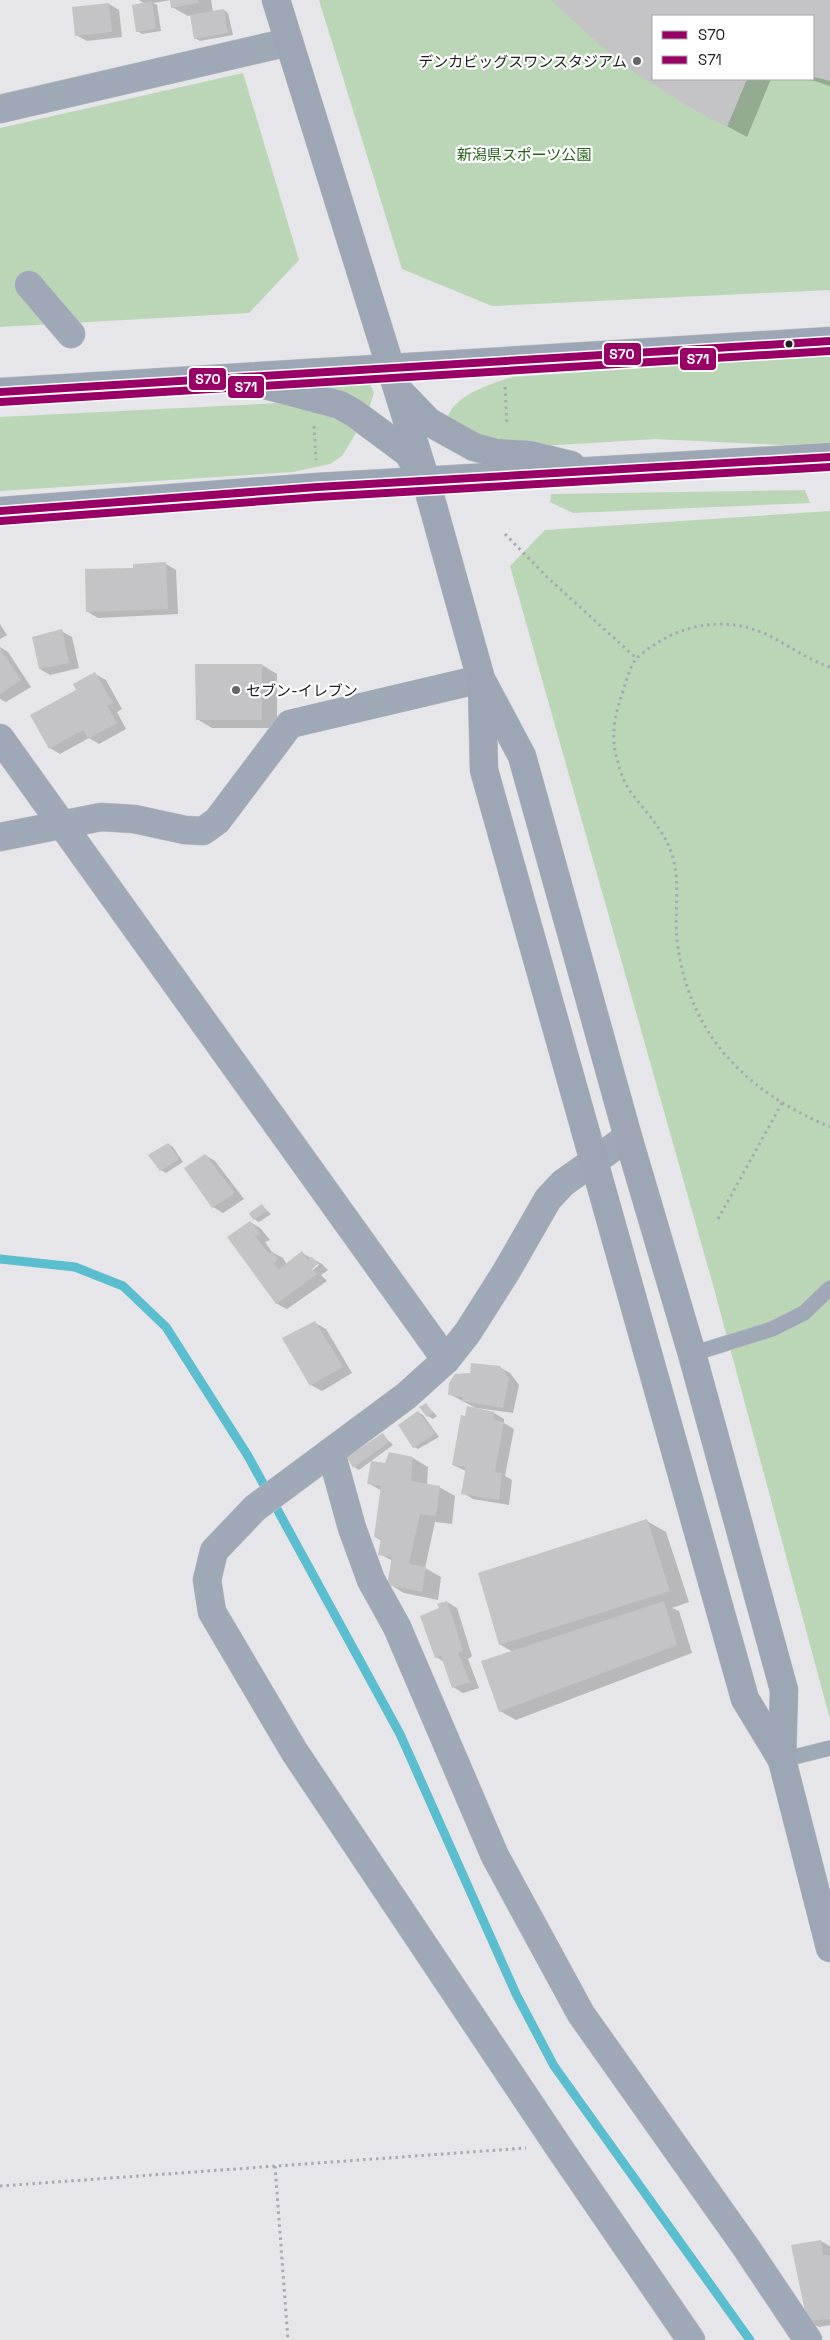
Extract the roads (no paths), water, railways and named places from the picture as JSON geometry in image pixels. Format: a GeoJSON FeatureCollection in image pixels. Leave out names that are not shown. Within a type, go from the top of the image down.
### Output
{"type":"FeatureCollection","features":[{"type":"Feature","properties":{"kind":"street"},"geometry":{"type":"LineString","coordinates":[[276,0],[426,481],[481,679],[522,756],[628,1137],[692,1354],[784,1690],[782,1760],[830,1948]]}},
{"type":"Feature","properties":{"kind":"street"},"geometry":{"type":"LineString","coordinates":[[0,109],[289,42]]}},
{"type":"Feature","properties":{"kind":"street"},"geometry":{"type":"LineString","coordinates":[[29,285],[71,334]]}},
{"type":"Feature","properties":{"kind":"street"},"geometry":{"type":"LineString","coordinates":[[0,392],[830,341]]}},
{"type":"Feature","properties":{"kind":"street"},"geometry":{"type":"LineString","coordinates":[[390,367],[401,392],[429,422],[455,438],[474,447],[496,453],[530,455],[597,472]]}},
{"type":"Feature","properties":{"kind":"street"},"geometry":{"type":"LineString","coordinates":[[239,377],[291,393],[324,400],[354,413],[408,453],[426,481]]}},
{"type":"Feature","properties":{"kind":"street"},"geometry":{"type":"LineString","coordinates":[[0,510],[317,487],[830,457]]}},
{"type":"Feature","properties":{"kind":"street"},"geometry":{"type":"LineString","coordinates":[[0,837],[110,818],[134,819],[185,830],[204,831],[217,821],[290,724],[481,679]]}},
{"type":"Feature","properties":{"kind":"street"},"geometry":{"type":"LineString","coordinates":[[481,679],[484,770],[745,1699],[782,1760]]}},
{"type":"Feature","properties":{"kind":"street"},"geometry":{"type":"LineString","coordinates":[[0,738],[446,1360]]}},
{"type":"Feature","properties":{"kind":"street"},"geometry":{"type":"LineString","coordinates":[[628,1137],[563,1183],[548,1199],[506,1272],[468,1332],[446,1360],[406,1396],[254,1508],[214,1551],[207,1580],[212,1612],[294,1752],[558,2146],[691,2340]]}},
{"type":"Feature","properties":{"kind":"street"},"geometry":{"type":"LineString","coordinates":[[326,1456],[371,1580],[397,1627],[495,1856],[586,2022],[745,2246],[808,2340]]}},
{"type":"Feature","properties":{"kind":"lane"},"geometry":{"type":"LineString","coordinates":[[692,1354],[772,1329],[804,1313],[830,1288]]}},
{"type":"Feature","properties":{"kind":"lane"},"geometry":{"type":"LineString","coordinates":[[782,1760],[830,1748]]}},
{"type":"Feature","properties":{"kind":"waterway"},"geometry":{"type":"LineString","coordinates":[[0,1259],[75,1267],[123,1286],[166,1327],[248,1456],[400,1734],[516,1994],[554,2066],[750,2340]]}},
{"type":"Feature","properties":{"kind":"place","name":"デンカビッグスワンスタジアム"},"geometry":{"type":"Point","coordinates":[637,61]}},
{"type":"Feature","properties":{"kind":"place","name":"セブン-イレブン"},"geometry":{"type":"Point","coordinates":[236,690]}},
{"type":"Feature","properties":{"kind":"park label","name":"新潟県スポーツ公園"},"geometry":{"type":"Point","coordinates":[524,154]}}]}
